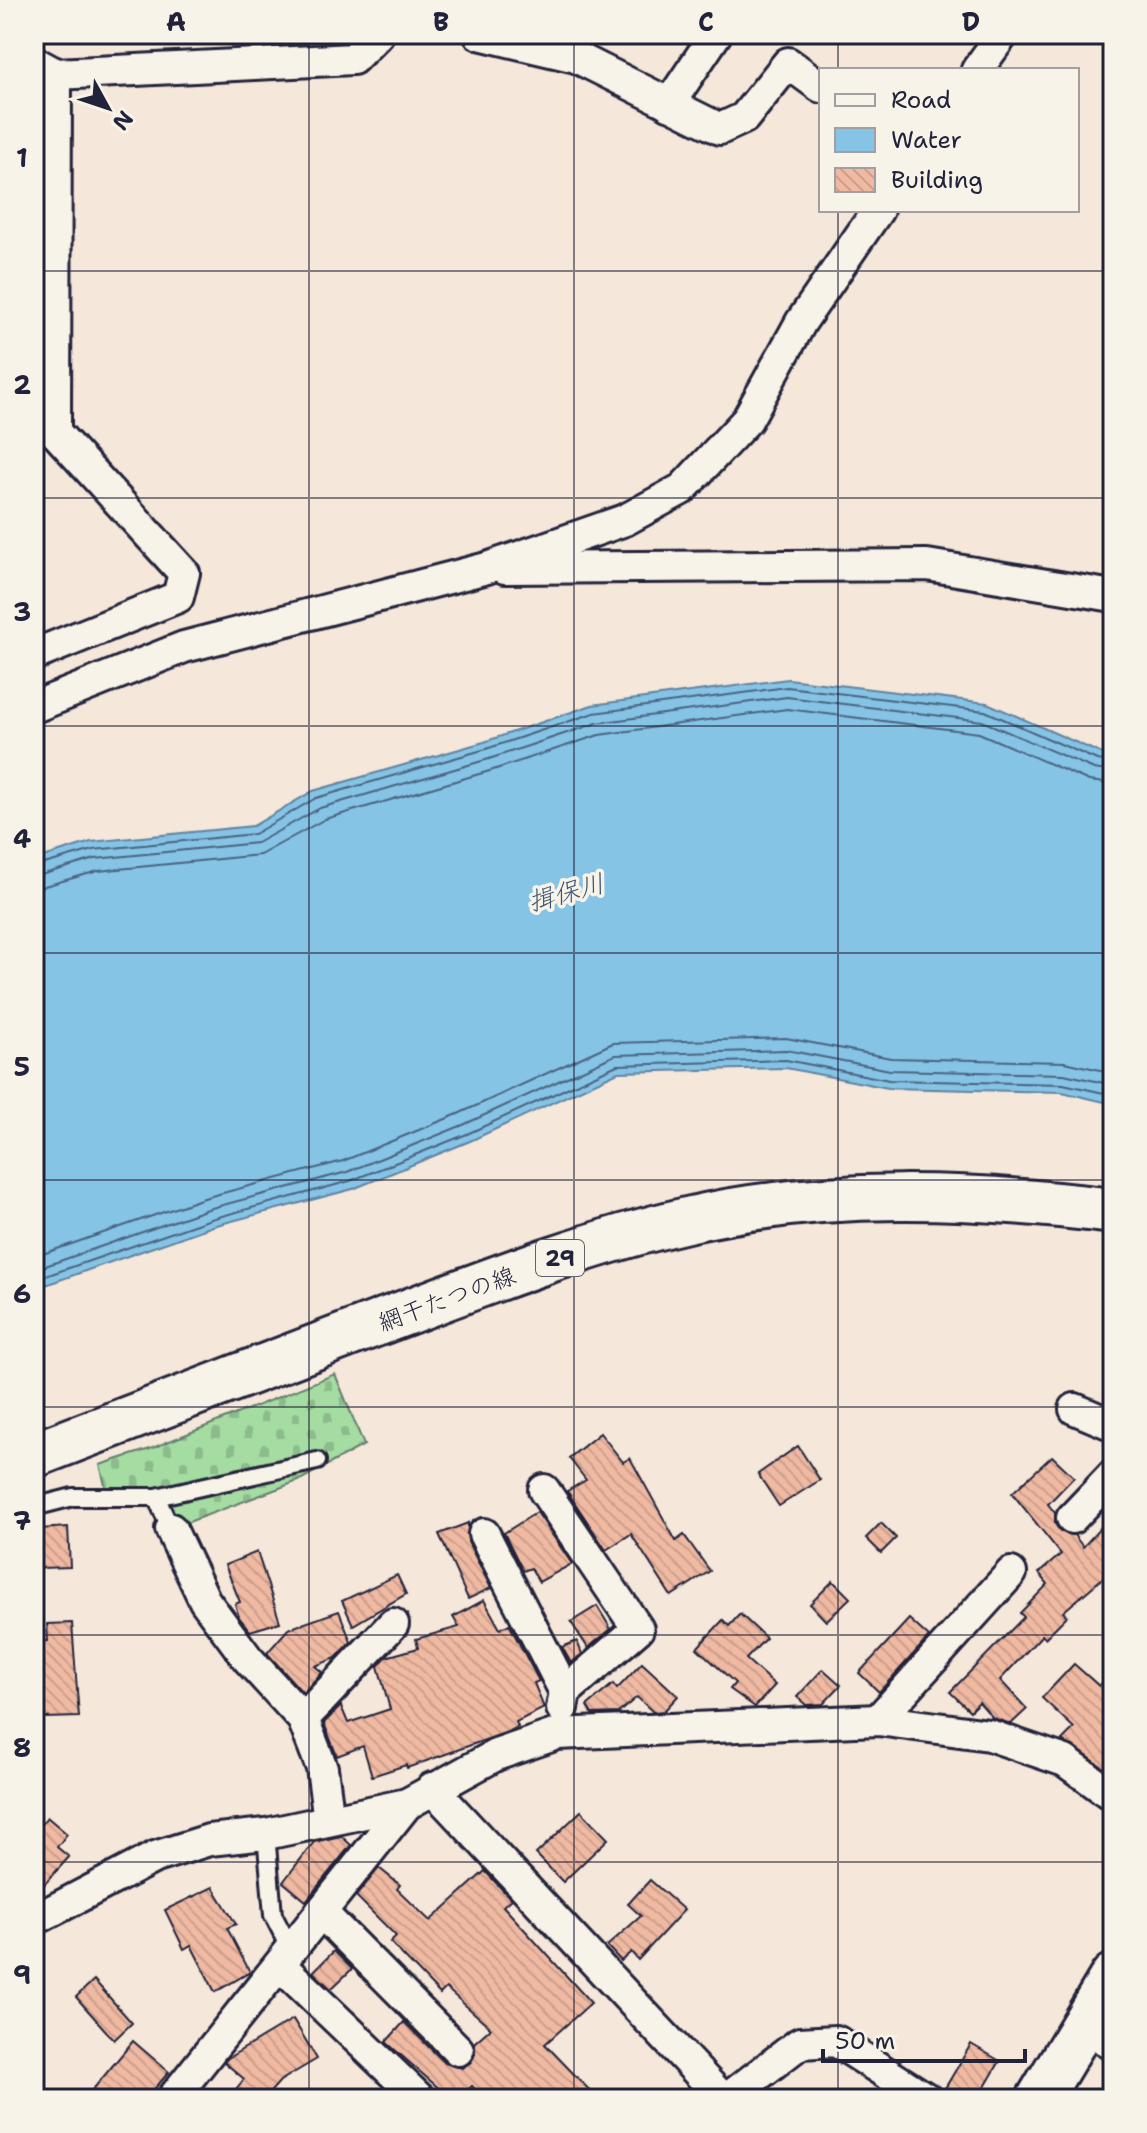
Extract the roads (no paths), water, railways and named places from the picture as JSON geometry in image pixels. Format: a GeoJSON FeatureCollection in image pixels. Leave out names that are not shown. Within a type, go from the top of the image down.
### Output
{"type":"FeatureCollection","features":[{"type":"Feature","properties":{"kind":"main road","name":"網干たつの線"},"geometry":{"type":"LineString","coordinates":[[34,1455],[446,1298],[596,1245],[688,1219],[782,1205],[887,1196],[1030,1201],[1113,1211]]}},
{"type":"Feature","properties":{"kind":"main road"},"geometry":{"type":"LineString","coordinates":[[1039,2099],[1098,2035],[1113,1976]]}},
{"type":"Feature","properties":{"kind":"street"},"geometry":{"type":"LineString","coordinates":[[55,432],[45,68],[353,59],[378,34]]}},
{"type":"Feature","properties":{"kind":"street"},"geometry":{"type":"LineString","coordinates":[[479,34],[577,45],[669,104],[720,129],[744,118],[788,63],[819,86]]}},
{"type":"Feature","properties":{"kind":"street"},"geometry":{"type":"LineString","coordinates":[[669,104],[716,34]]}},
{"type":"Feature","properties":{"kind":"street"},"geometry":{"type":"LineString","coordinates":[[978,68],[1003,34]]}},
{"type":"Feature","properties":{"kind":"street"},"geometry":{"type":"LineString","coordinates":[[34,707],[184,647],[487,568],[625,520],[682,489],[747,420],[801,322],[877,212]]}},
{"type":"Feature","properties":{"kind":"street"},"geometry":{"type":"LineString","coordinates":[[34,409],[184,573],[178,597],[34,655]]}},
{"type":"Feature","properties":{"kind":"street"},"geometry":{"type":"LineString","coordinates":[[487,568],[927,565],[1113,596]]}},
{"type":"Feature","properties":{"kind":"street"},"geometry":{"type":"LineString","coordinates":[[1075,1409],[1113,1425]]}},
{"type":"Feature","properties":{"kind":"street"},"geometry":{"type":"LineString","coordinates":[[1072,1518],[1113,1475]]}},
{"type":"Feature","properties":{"kind":"street"},"geometry":{"type":"LineString","coordinates":[[544,1490],[638,1629],[565,1692]]}},
{"type":"Feature","properties":{"kind":"street"},"geometry":{"type":"LineString","coordinates":[[171,1529],[205,1601],[248,1659],[303,1719],[322,1768],[329,1820]]}},
{"type":"Feature","properties":{"kind":"street"},"geometry":{"type":"LineString","coordinates":[[484,1534],[565,1692],[557,1734]]}},
{"type":"Feature","properties":{"kind":"street"},"geometry":{"type":"LineString","coordinates":[[878,1720],[1011,1573]]}},
{"type":"Feature","properties":{"kind":"street"},"geometry":{"type":"LineString","coordinates":[[303,1719],[393,1624]]}},
{"type":"Feature","properties":{"kind":"street"},"geometry":{"type":"LineString","coordinates":[[34,1914],[42,1916],[155,1857],[209,1840],[266,1834],[420,1796],[496,1755],[557,1734],[878,1720],[989,1735],[1065,1761],[1113,1796]]}},
{"type":"Feature","properties":{"kind":"street"},"geometry":{"type":"LineString","coordinates":[[172,2099],[321,1912],[420,1796]]}},
{"type":"Feature","properties":{"kind":"street"},"geometry":{"type":"LineString","coordinates":[[420,1796],[725,2099],[800,2043],[836,2041],[911,2095]]}},
{"type":"Feature","properties":{"kind":"street"},"geometry":{"type":"LineString","coordinates":[[321,1912],[458,2050]]}},
{"type":"Feature","properties":{"kind":"street"},"geometry":{"type":"LineString","coordinates":[[285,1958],[420,2099]]}},
{"type":"Feature","properties":{"kind":"lane"},"geometry":{"type":"LineString","coordinates":[[34,1507],[73,1497],[156,1497],[317,1461]]}},
{"type":"Feature","properties":{"kind":"lane"},"geometry":{"type":"LineString","coordinates":[[156,1497],[171,1529]]}},
{"type":"Feature","properties":{"kind":"lane"},"geometry":{"type":"LineString","coordinates":[[266,1834],[273,1915],[285,1958]]}},
{"type":"Feature","properties":{"kind":"water","name":"揖保川"},"geometry":{"type":"Polygon","coordinates":[[[788,679],[987,703],[1100,753],[1113,754],[1113,1104],[1062,1092],[888,1088],[786,1068],[618,1072],[470,1141],[353,1189],[213,1226],[34,1289],[34,860],[91,842],[253,826],[313,791],[484,742],[592,705],[788,679]]]}}]}
